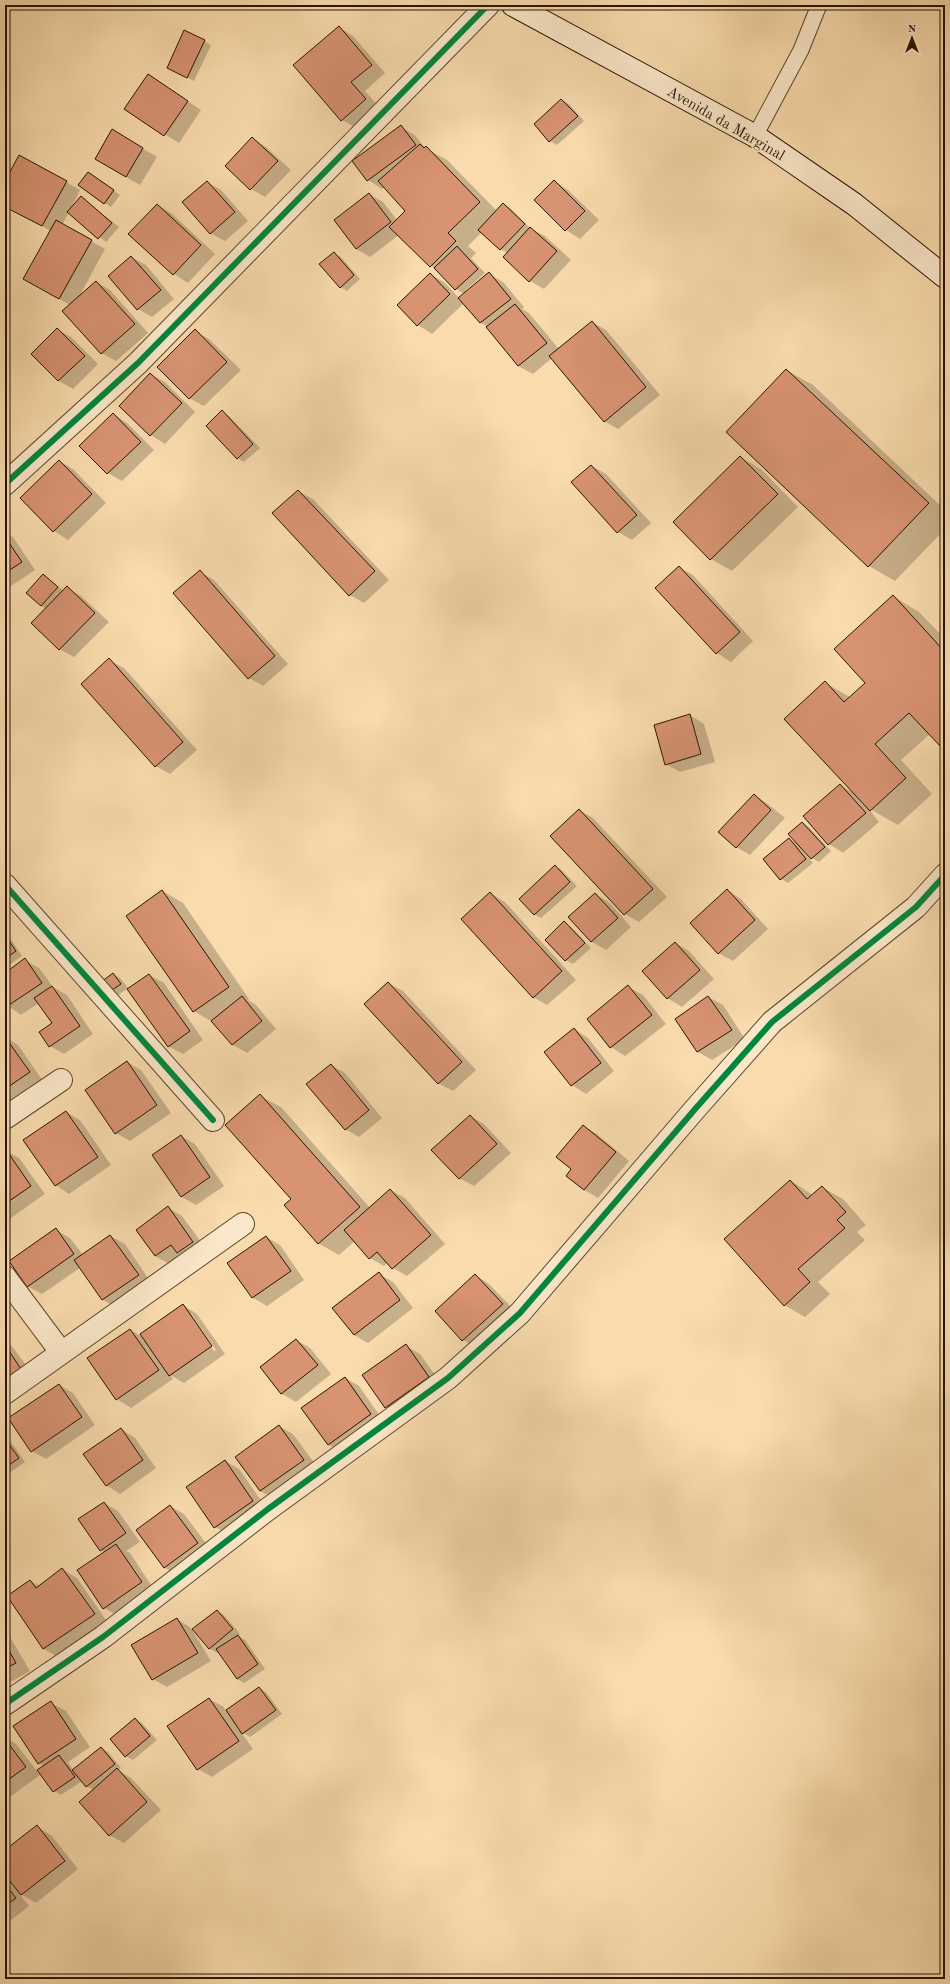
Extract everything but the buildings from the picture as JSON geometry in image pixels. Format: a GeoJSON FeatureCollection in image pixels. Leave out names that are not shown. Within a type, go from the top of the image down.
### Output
{"type":"FeatureCollection","features":[{"type":"Feature","properties":{"kind":"street"},"geometry":{"type":"LineString","coordinates":[[5,484],[138,363],[488,5]]}},
{"type":"Feature","properties":{"kind":"street","name":"Avenida da Marginal"},"geometry":{"type":"LineString","coordinates":[[513,5],[755,136],[854,204],[945,277]]}},
{"type":"Feature","properties":{"kind":"street"},"geometry":{"type":"LineString","coordinates":[[5,1704],[103,1638],[268,1509],[448,1378],[520,1313],[772,1022],[916,907],[945,875]]}},
{"type":"Feature","properties":{"kind":"street"},"geometry":{"type":"LineString","coordinates":[[5,885],[213,1120]]}},
{"type":"Feature","properties":{"kind":"street"},"geometry":{"type":"LineString","coordinates":[[5,1118],[61,1080]]}},
{"type":"Feature","properties":{"kind":"street"},"geometry":{"type":"LineString","coordinates":[[5,1393],[244,1224]]}},
{"type":"Feature","properties":{"kind":"street"},"geometry":{"type":"LineString","coordinates":[[5,1277],[61,1352]]}},
{"type":"Feature","properties":{"kind":"lane"},"geometry":{"type":"LineString","coordinates":[[755,136],[801,50],[819,5]]}},
{"type":"Feature","properties":{"kind":"cycle path"},"geometry":{"type":"LineString","coordinates":[[5,484],[138,363],[488,5]]}},
{"type":"Feature","properties":{"kind":"cycle path"},"geometry":{"type":"LineString","coordinates":[[5,1704],[103,1637],[268,1509],[448,1378],[520,1313],[772,1022],[916,907],[945,875]]}},
{"type":"Feature","properties":{"kind":"cycle path"},"geometry":{"type":"LineString","coordinates":[[5,885],[213,1120]]}}]}
